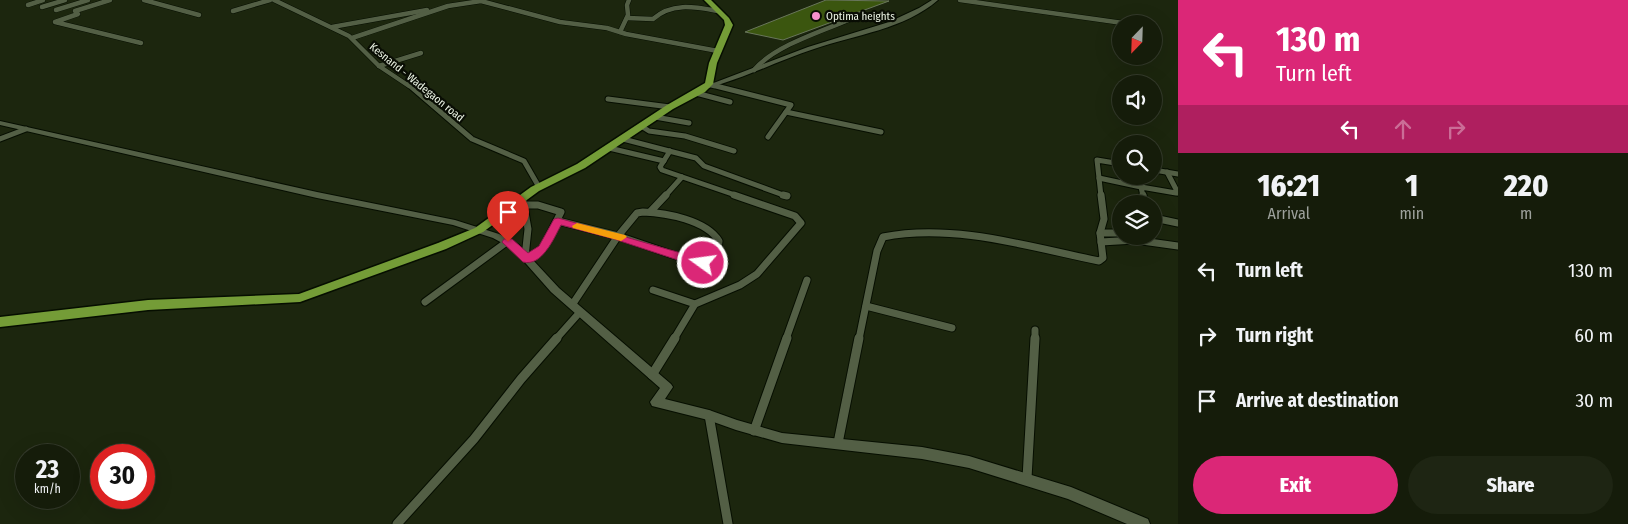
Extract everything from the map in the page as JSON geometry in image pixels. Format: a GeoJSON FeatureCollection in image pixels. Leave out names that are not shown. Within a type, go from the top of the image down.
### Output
{"type":"FeatureCollection","features":[{"type":"Feature","properties":{"kind":"highway"},"geometry":{"type":"LineString","coordinates":[[0,322],[148,305],[300,298],[479,230],[523,202],[539,187],[581,166],[670,107],[709,86],[718,51],[729,25],[707,0]]}},
{"type":"Feature","properties":{"kind":"main road"},"geometry":{"type":"LineString","coordinates":[[709,86],[837,39],[887,24],[922,9],[935,0]]}},
{"type":"Feature","properties":{"kind":"main road"},"geometry":{"type":"LineString","coordinates":[[0,123],[479,230],[508,242],[526,258],[555,290],[667,387],[656,402],[709,415],[754,431],[782,438],[922,453],[969,462],[1027,478],[1071,493],[1143,524]]}},
{"type":"Feature","properties":{"kind":"street"},"geometry":{"type":"LineString","coordinates":[[28,4],[43,0]]}},
{"type":"Feature","properties":{"kind":"street"},"geometry":{"type":"LineString","coordinates":[[42,7],[65,0]]}},
{"type":"Feature","properties":{"kind":"street"},"geometry":{"type":"LineString","coordinates":[[56,10],[88,0]]}},
{"type":"Feature","properties":{"kind":"street"},"geometry":{"type":"LineString","coordinates":[[110,0],[75,11],[78,14],[55,21],[141,42]]}},
{"type":"Feature","properties":{"kind":"street"},"geometry":{"type":"LineString","coordinates":[[144,0],[199,15]]}},
{"type":"Feature","properties":{"kind":"street"},"geometry":{"type":"LineString","coordinates":[[233,11],[270,0]]}},
{"type":"Feature","properties":{"kind":"street","name":"Kesnand - Wadegaon road"},"geometry":{"type":"LineString","coordinates":[[277,0],[352,38],[379,66],[406,83],[472,139],[524,161],[539,187]]}},
{"type":"Feature","properties":{"kind":"street"},"geometry":{"type":"LineString","coordinates":[[620,32],[630,10],[627,5],[630,0]]}},
{"type":"Feature","properties":{"kind":"street"},"geometry":{"type":"LineString","coordinates":[[960,0],[1062,13],[1076,17],[1112,22]]}},
{"type":"Feature","properties":{"kind":"street"},"geometry":{"type":"LineString","coordinates":[[995,0],[1057,8],[1062,13]]}},
{"type":"Feature","properties":{"kind":"street"},"geometry":{"type":"LineString","coordinates":[[332,27],[440,9],[474,1],[490,2],[560,22],[607,28],[718,51]]}},
{"type":"Feature","properties":{"kind":"street"},"geometry":{"type":"LineString","coordinates":[[627,18],[653,20],[660,12],[673,6],[718,11]]}},
{"type":"Feature","properties":{"kind":"street"},"geometry":{"type":"LineString","coordinates":[[352,38],[440,9]]}},
{"type":"Feature","properties":{"kind":"street"},"geometry":{"type":"LineString","coordinates":[[754,70],[757,65],[783,50],[851,19]]}},
{"type":"Feature","properties":{"kind":"street"},"geometry":{"type":"LineString","coordinates":[[379,66],[421,53]]}},
{"type":"Feature","properties":{"kind":"street"},"geometry":{"type":"LineString","coordinates":[[709,86],[791,105],[768,136]]}},
{"type":"Feature","properties":{"kind":"street"},"geometry":{"type":"LineString","coordinates":[[696,93],[730,102]]}},
{"type":"Feature","properties":{"kind":"street"},"geometry":{"type":"LineString","coordinates":[[608,99],[670,107]]}},
{"type":"Feature","properties":{"kind":"street"},"geometry":{"type":"LineString","coordinates":[[786,112],[882,132]]}},
{"type":"Feature","properties":{"kind":"street"},"geometry":{"type":"LineString","coordinates":[[655,117],[689,123]]}},
{"type":"Feature","properties":{"kind":"street"},"geometry":{"type":"LineString","coordinates":[[641,126],[650,131],[685,136],[734,150]]}},
{"type":"Feature","properties":{"kind":"street"},"geometry":{"type":"LineString","coordinates":[[0,138],[26,129]]}},
{"type":"Feature","properties":{"kind":"street"},"geometry":{"type":"LineString","coordinates":[[623,139],[696,158],[704,166],[787,196]]}},
{"type":"Feature","properties":{"kind":"street"},"geometry":{"type":"LineString","coordinates":[[609,148],[664,161]]}},
{"type":"Feature","properties":{"kind":"street"},"geometry":{"type":"LineString","coordinates":[[652,375],[695,304],[740,286],[757,274],[799,227],[800,221],[795,216],[785,212],[662,170],[660,167],[670,152]]}},
{"type":"Feature","properties":{"kind":"street"},"geometry":{"type":"LineString","coordinates":[[838,443],[876,251],[883,237],[892,234],[944,234],[984,238],[1099,262],[1103,258],[1100,233],[1104,219],[1097,160],[1112,162]]}},
{"type":"Feature","properties":{"kind":"street"},"geometry":{"type":"LineString","coordinates":[[1162,171],[1178,174]]}},
{"type":"Feature","properties":{"kind":"street"},"geometry":{"type":"LineString","coordinates":[[1167,172],[1177,193]]}},
{"type":"Feature","properties":{"kind":"street"},"geometry":{"type":"LineString","coordinates":[[650,212],[682,177]]}},
{"type":"Feature","properties":{"kind":"street"},"geometry":{"type":"LineString","coordinates":[[1099,178],[1177,193]]}},
{"type":"Feature","properties":{"kind":"street"},"geometry":{"type":"LineString","coordinates":[[1141,187],[1143,195]]}},
{"type":"Feature","properties":{"kind":"street"},"geometry":{"type":"LineString","coordinates":[[523,202],[560,211],[558,221],[543,248],[526,258],[527,247],[523,202]]}},
{"type":"Feature","properties":{"kind":"street"},"geometry":{"type":"LineString","coordinates":[[397,524],[474,439],[576,309],[618,236],[634,216],[641,212],[650,212],[707,229],[719,241],[718,249],[707,262],[697,263],[618,236],[558,221]]}},
{"type":"Feature","properties":{"kind":"street"},"geometry":{"type":"LineString","coordinates":[[1162,220],[1178,223]]}},
{"type":"Feature","properties":{"kind":"street"},"geometry":{"type":"LineString","coordinates":[[1100,233],[1112,233]]}},
{"type":"Feature","properties":{"kind":"street"},"geometry":{"type":"LineString","coordinates":[[1101,242],[1134,240],[1178,246]]}},
{"type":"Feature","properties":{"kind":"street"},"geometry":{"type":"LineString","coordinates":[[425,302],[508,242]]}},
{"type":"Feature","properties":{"kind":"street"},"geometry":{"type":"LineString","coordinates":[[754,431],[807,280]]}},
{"type":"Feature","properties":{"kind":"street"},"geometry":{"type":"LineString","coordinates":[[652,290],[695,304]]}},
{"type":"Feature","properties":{"kind":"street"},"geometry":{"type":"LineString","coordinates":[[866,306],[952,328]]}},
{"type":"Feature","properties":{"kind":"street"},"geometry":{"type":"LineString","coordinates":[[1027,478],[1035,330]]}},
{"type":"Feature","properties":{"kind":"street"},"geometry":{"type":"LineString","coordinates":[[709,415],[728,524]]}},
{"type":"Feature","properties":{"kind":"building","name":"Optima heights"},"geometry":{"type":"Polygon","coordinates":[[[826,0],[889,1],[783,40],[745,32],[826,0]]]}},
{"type":"Feature","properties":{"kind":"slow traffic"},"geometry":{"type":"LineString","coordinates":[[577,226],[621,237]]}},
{"type":"Feature","properties":{"kind":"place","name":"Optima heights"},"geometry":{"type":"Point","coordinates":[816,16]}},
{"type":"Feature","properties":{"kind":"route"},"geometry":{"type":"LineString","coordinates":[[508,242],[520,250],[527,259],[543,248],[558,221],[618,236],[690,261],[703,263]]}}]}
